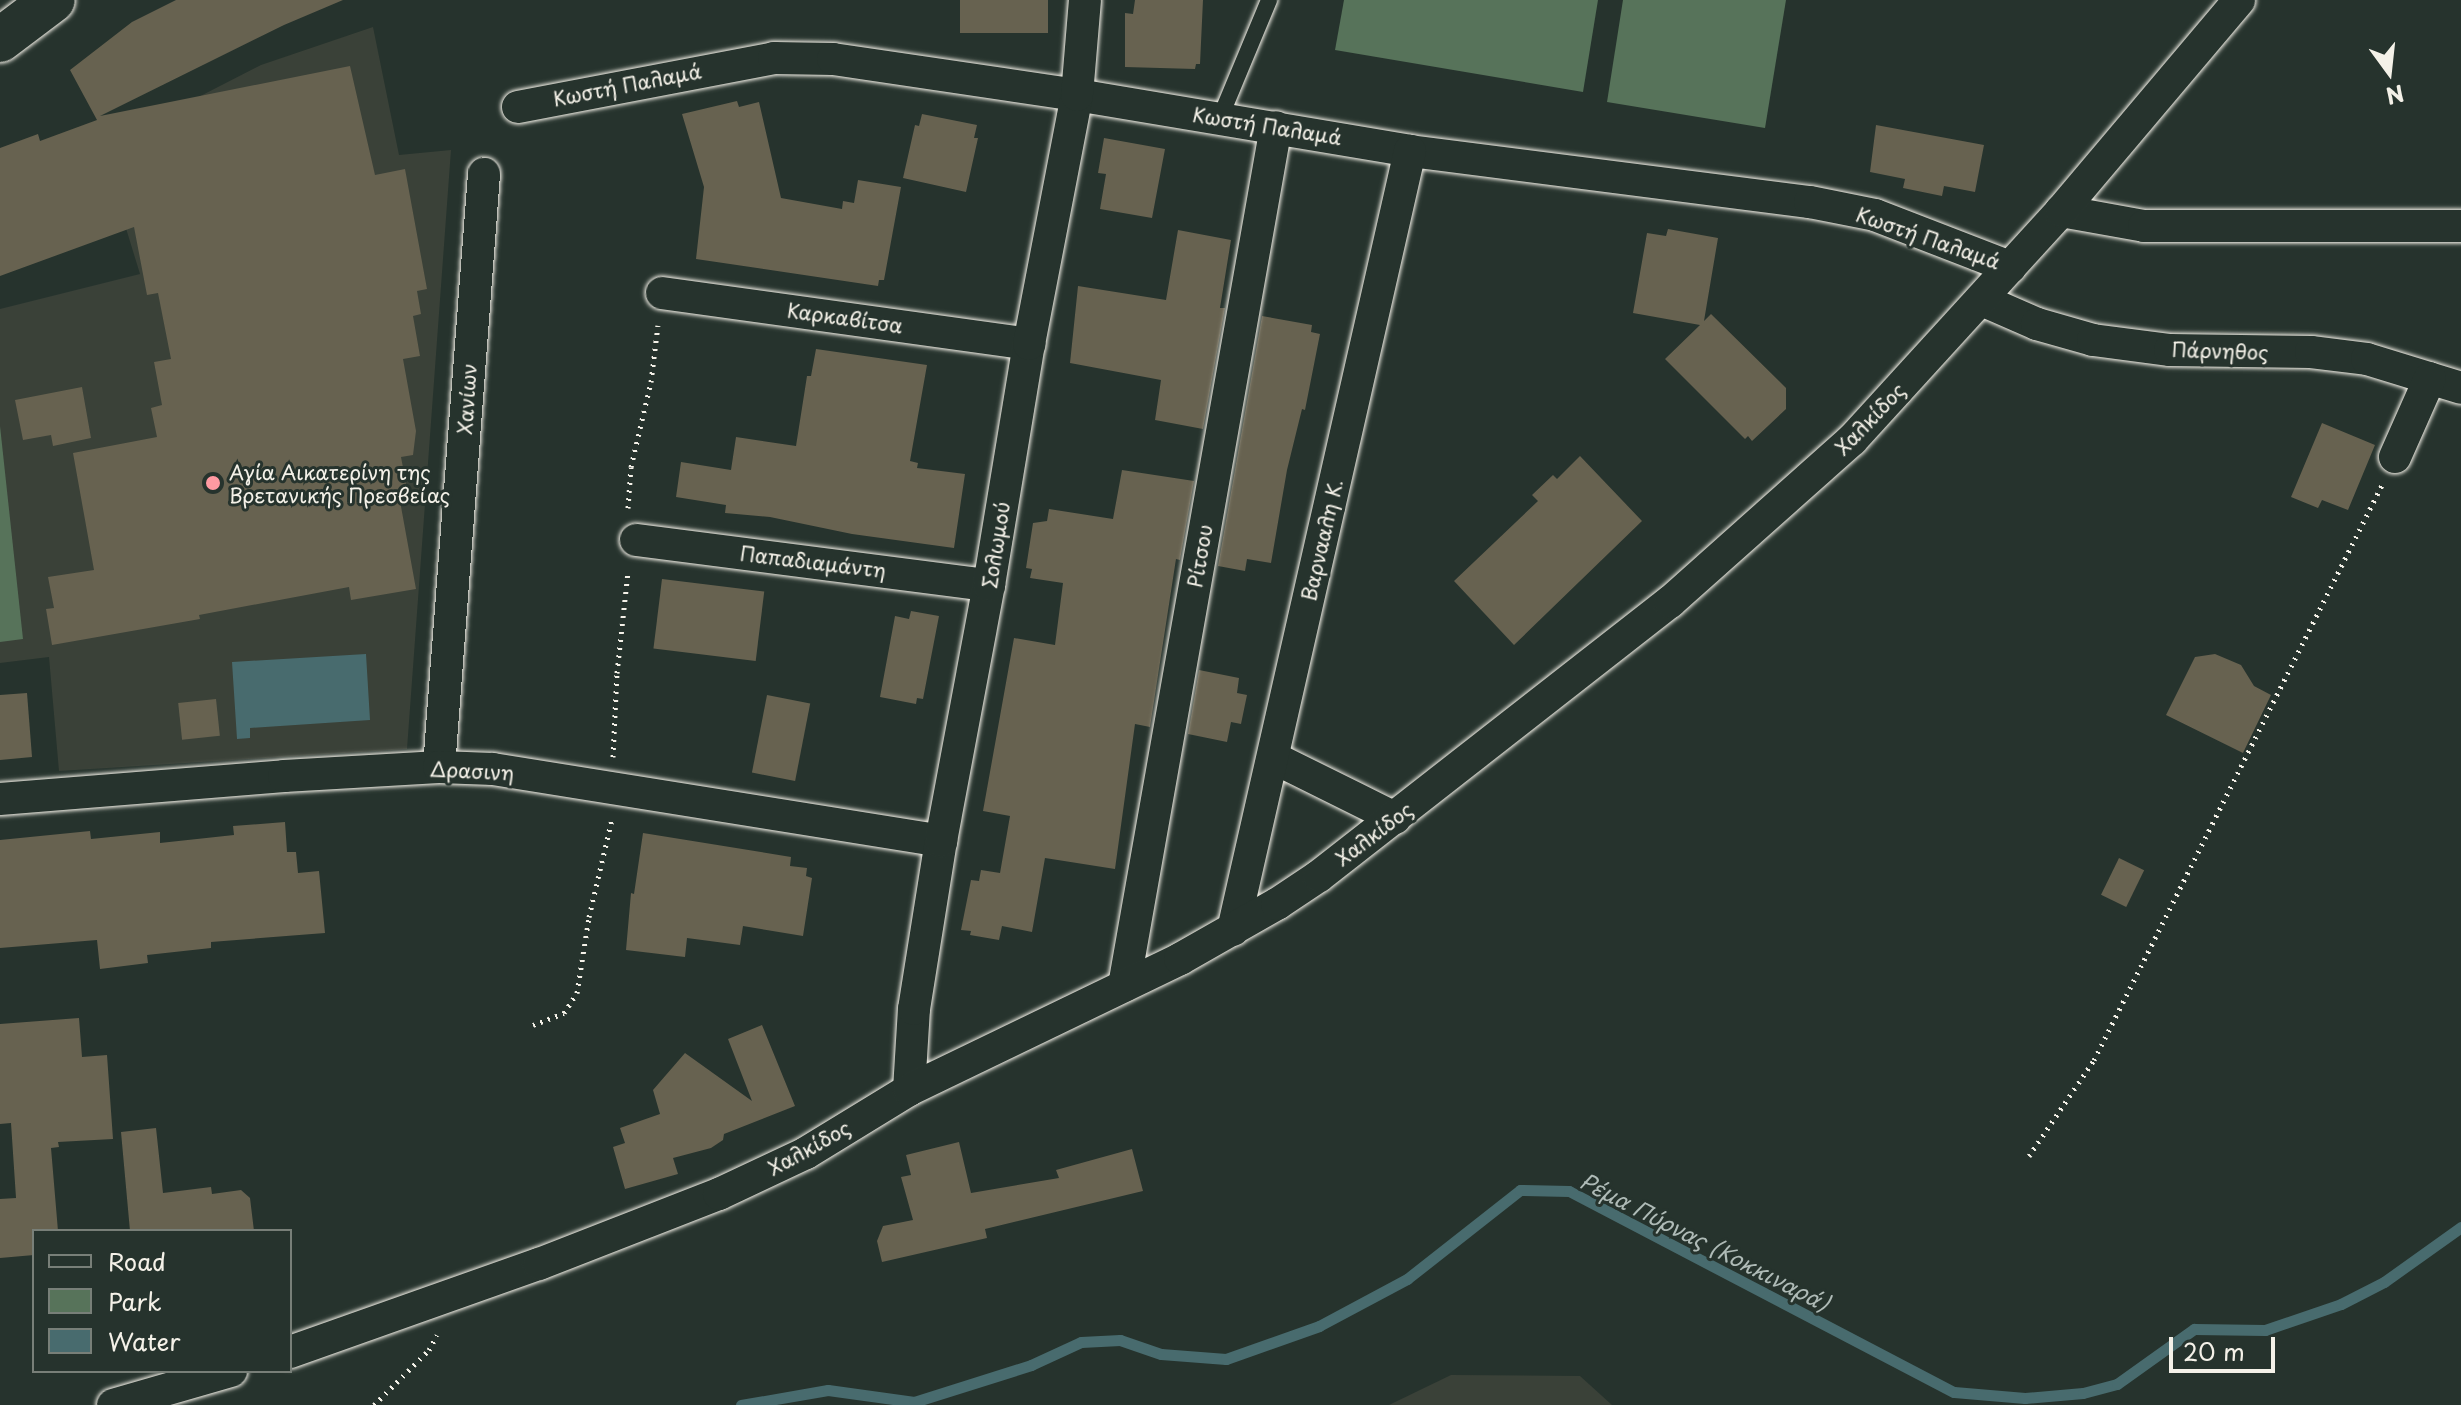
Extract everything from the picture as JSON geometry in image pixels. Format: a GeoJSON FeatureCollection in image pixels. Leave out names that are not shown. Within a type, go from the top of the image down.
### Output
{"type":"FeatureCollection","features":[{"type":"Feature","properties":{"kind":"main road"},"geometry":{"type":"LineString","coordinates":[[0,40],[53,0]]}},
{"type":"Feature","properties":{"kind":"street","name":"Σολωμού"},"geometry":{"type":"LineString","coordinates":[[909,1090],[914,1009],[941,841],[989,585],[1029,344],[1077,95],[1085,0]]}},
{"type":"Feature","properties":{"kind":"street","name":"Χαλκίδος"},"geometry":{"type":"LineString","coordinates":[[292,1351],[719,1194],[806,1153],[909,1090],[1233,930],[1319,876],[1682,592],[1852,440],[2061,211],[2239,0]]}},
{"type":"Feature","properties":{"kind":"street","name":"Κωστή Παλαμά"},"geometry":{"type":"LineString","coordinates":[[518,107],[774,58],[833,59],[1077,95],[1410,151],[1810,202],[1875,215],[2010,267]]}},
{"type":"Feature","properties":{"kind":"street","name":"Ρίτσου"},"geometry":{"type":"LineString","coordinates":[[1124,986],[1276,127]]}},
{"type":"Feature","properties":{"kind":"street","name":"Βαρνααλη Κ."},"geometry":{"type":"LineString","coordinates":[[1233,930],[1410,151]]}},
{"type":"Feature","properties":{"kind":"street","name":"Χανίων"},"geometry":{"type":"LineString","coordinates":[[439,767],[484,174]]}},
{"type":"Feature","properties":{"kind":"street"},"geometry":{"type":"LineString","coordinates":[[2061,211],[2144,226],[2461,226]]}},
{"type":"Feature","properties":{"kind":"street","name":"Καρκαβίτσα"},"geometry":{"type":"LineString","coordinates":[[662,293],[1029,344]]}},
{"type":"Feature","properties":{"kind":"street","name":"Πάρνηθος"},"geometry":{"type":"LineString","coordinates":[[1982,300],[2037,324],[2093,340],[2170,350],[2311,352],[2367,359],[2461,388]]}},
{"type":"Feature","properties":{"kind":"street"},"geometry":{"type":"LineString","coordinates":[[2395,457],[2430,378]]}},
{"type":"Feature","properties":{"kind":"street","name":"Παπαδιαμάντη"},"geometry":{"type":"LineString","coordinates":[[636,540],[989,585]]}},
{"type":"Feature","properties":{"kind":"street"},"geometry":{"type":"LineString","coordinates":[[1274,758],[1395,818]]}},
{"type":"Feature","properties":{"kind":"street","name":"Δρασινη"},"geometry":{"type":"LineString","coordinates":[[0,799],[439,767],[493,769],[941,841]]}},
{"type":"Feature","properties":{"kind":"street"},"geometry":{"type":"LineString","coordinates":[[113,1405],[224,1373]]}},
{"type":"Feature","properties":{"kind":"lane"},"geometry":{"type":"LineString","coordinates":[[1220,118],[1269,0]]}},
{"type":"Feature","properties":{"kind":"path"},"geometry":{"type":"LineString","coordinates":[[533,1025],[564,1013],[577,993],[589,917],[613,816],[622,614],[636,540],[627,516],[631,467],[651,382],[662,293]]}},
{"type":"Feature","properties":{"kind":"path"},"geometry":{"type":"LineString","coordinates":[[2029,1156],[2094,1060],[2238,777],[2395,457]]}},
{"type":"Feature","properties":{"kind":"path"},"geometry":{"type":"LineString","coordinates":[[374,1405],[429,1350],[443,1324],[449,1296]]}},
{"type":"Feature","properties":{"kind":"shaded area","name":"Αγία Αικατερίνη της Βρετανικής Πρεσβείας"},"geometry":{"type":"Polygon","coordinates":[[[373,27],[399,155],[451,150],[407,749],[59,771],[49,657],[0,663],[0,309],[140,274],[101,147],[261,65],[373,27]]]}},
{"type":"Feature","properties":{"kind":"shaded area"},"geometry":{"type":"Polygon","coordinates":[[[1451,1375],[1580,1376],[1612,1405],[1389,1405],[1451,1375]]]}},
{"type":"Feature","properties":{"kind":"green space"},"geometry":{"type":"Polygon","coordinates":[[[1344,0],[1598,0],[1583,92],[1335,50],[1344,0]]]}},
{"type":"Feature","properties":{"kind":"green space"},"geometry":{"type":"Polygon","coordinates":[[[1623,0],[1786,0],[1765,128],[1607,102],[1623,0]]]}},
{"type":"Feature","properties":{"kind":"green space"},"geometry":{"type":"Polygon","coordinates":[[[0,426],[23,639],[0,642],[0,426]]]}},
{"type":"Feature","properties":{"kind":"water"},"geometry":{"type":"Polygon","coordinates":[[[366,654],[370,720],[250,728],[250,738],[237,739],[232,662],[366,654]]]}},
{"type":"Feature","properties":{"kind":"building"},"geometry":{"type":"Polygon","coordinates":[[[176,0],[343,0],[284,25],[100,116],[350,66],[375,175],[405,169],[427,289],[417,291],[421,314],[413,316],[420,356],[403,359],[416,431],[413,455],[401,457],[409,499],[400,501],[416,589],[351,600],[349,587],[199,615],[200,619],[52,645],[46,609],[54,608],[48,577],[94,570],[73,453],[157,437],[151,408],[162,405],[154,362],[171,359],[158,293],[147,295],[134,227],[0,276],[0,148],[38,134],[40,141],[97,120],[70,70],[132,22],[176,0]]]}},
{"type":"Feature","properties":{"kind":"building"},"geometry":{"type":"Polygon","coordinates":[[[960,0],[1048,0],[1048,33],[960,33],[960,0]]]}},
{"type":"Feature","properties":{"kind":"building"},"geometry":{"type":"Polygon","coordinates":[[[1135,0],[1203,0],[1200,64],[1196,64],[1195,69],[1125,67],[1125,13],[1133,14],[1135,0]]]}},
{"type":"Feature","properties":{"kind":"building"},"geometry":{"type":"Polygon","coordinates":[[[737,101],[739,107],[759,102],[781,198],[842,209],[843,201],[854,203],[858,180],[901,187],[884,280],[879,280],[878,286],[696,259],[704,187],[682,114],[737,101]]]}},
{"type":"Feature","properties":{"kind":"building"},"geometry":{"type":"Polygon","coordinates":[[[922,114],[977,125],[974,138],[978,138],[966,192],[903,178],[915,125],[919,126],[922,114]]]}},
{"type":"Feature","properties":{"kind":"building"},"geometry":{"type":"Polygon","coordinates":[[[1876,125],[1984,145],[1975,192],[1944,186],[1942,196],[1903,188],[1905,179],[1870,172],[1876,125]]]}},
{"type":"Feature","properties":{"kind":"building"},"geometry":{"type":"Polygon","coordinates":[[[1104,138],[1165,149],[1152,218],[1100,209],[1106,174],[1098,173],[1104,138]]]}},
{"type":"Feature","properties":{"kind":"building"},"geometry":{"type":"Polygon","coordinates":[[[1668,229],[1718,238],[1704,321],[1711,314],[1786,388],[1786,409],[1752,441],[1748,436],[1745,439],[1665,359],[1700,325],[1633,313],[1647,233],[1666,236],[1668,229]]]}},
{"type":"Feature","properties":{"kind":"building"},"geometry":{"type":"Polygon","coordinates":[[[1178,230],[1231,240],[1220,308],[1225,308],[1203,429],[1155,420],[1161,380],[1070,363],[1078,286],[1166,300],[1178,230]]]}},
{"type":"Feature","properties":{"kind":"building"},"geometry":{"type":"Polygon","coordinates":[[[1262,316],[1312,325],[1311,332],[1320,334],[1305,410],[1302,409],[1287,470],[1271,563],[1247,559],[1245,571],[1218,566],[1262,316]]]}},
{"type":"Feature","properties":{"kind":"building"},"geometry":{"type":"Polygon","coordinates":[[[816,349],[927,365],[910,461],[918,463],[917,468],[965,474],[954,548],[852,534],[770,517],[725,513],[726,505],[676,497],[681,462],[731,470],[736,437],[796,446],[807,376],[811,376],[816,349]]]}},
{"type":"Feature","properties":{"kind":"building"},"geometry":{"type":"Polygon","coordinates":[[[82,387],[91,438],[53,446],[51,435],[23,440],[15,400],[82,387]]]}},
{"type":"Feature","properties":{"kind":"building"},"geometry":{"type":"Polygon","coordinates":[[[2322,423],[2375,445],[2348,510],[2322,500],[2318,508],[2291,497],[2322,423]]]}},
{"type":"Feature","properties":{"kind":"building"},"geometry":{"type":"Polygon","coordinates":[[[1580,456],[1642,521],[1514,645],[1454,581],[1538,501],[1532,495],[1553,475],[1557,479],[1580,456]]]}},
{"type":"Feature","properties":{"kind":"building"},"geometry":{"type":"Polygon","coordinates":[[[1122,470],[1194,481],[1180,560],[1176,559],[1150,727],[1135,724],[1115,869],[1045,858],[1032,932],[1002,926],[999,940],[970,935],[971,931],[961,930],[971,880],[979,881],[981,870],[1000,873],[1010,816],[983,811],[1014,638],[1055,645],[1063,583],[1030,578],[1032,569],[1026,568],[1033,523],[1047,521],[1049,509],[1113,519],[1122,470]]]}},
{"type":"Feature","properties":{"kind":"building"},"geometry":{"type":"Polygon","coordinates":[[[662,579],[764,592],[756,661],[653,648],[662,579]]]}},
{"type":"Feature","properties":{"kind":"building"},"geometry":{"type":"Polygon","coordinates":[[[911,611],[939,616],[923,699],[917,698],[916,704],[880,697],[895,616],[909,619],[911,611]]]}},
{"type":"Feature","properties":{"kind":"building"},"geometry":{"type":"Polygon","coordinates":[[[2215,654],[2241,665],[2254,686],[2271,695],[2243,753],[2166,715],[2195,657],[2215,654]]]}},
{"type":"Feature","properties":{"kind":"building"},"geometry":{"type":"Polygon","coordinates":[[[1199,670],[1239,678],[1237,693],[1247,695],[1241,724],[1231,722],[1227,742],[1188,734],[1199,670]]]}},
{"type":"Feature","properties":{"kind":"building"},"geometry":{"type":"Polygon","coordinates":[[[27,693],[32,757],[0,760],[0,695],[27,693]]]}},
{"type":"Feature","properties":{"kind":"building"},"geometry":{"type":"Polygon","coordinates":[[[767,695],[810,703],[795,781],[752,773],[767,695]]]}},
{"type":"Feature","properties":{"kind":"building"},"geometry":{"type":"Polygon","coordinates":[[[216,699],[220,736],[182,740],[178,703],[216,699]]]}},
{"type":"Feature","properties":{"kind":"building"},"geometry":{"type":"Polygon","coordinates":[[[285,822],[287,852],[296,852],[298,873],[319,871],[325,933],[211,942],[211,948],[147,955],[148,963],[100,969],[97,940],[0,948],[0,840],[90,831],[91,839],[160,832],[160,843],[234,835],[233,826],[285,822]]]}},
{"type":"Feature","properties":{"kind":"building"},"geometry":{"type":"Polygon","coordinates":[[[643,833],[791,857],[790,866],[807,868],[806,876],[812,878],[803,936],[743,926],[740,945],[687,938],[685,957],[626,950],[631,893],[634,894],[643,833]]]}},
{"type":"Feature","properties":{"kind":"building"},"geometry":{"type":"Polygon","coordinates":[[[2119,858],[2144,870],[2126,907],[2101,895],[2119,858]]]}},
{"type":"Feature","properties":{"kind":"building"},"geometry":{"type":"Polygon","coordinates":[[[79,1018],[82,1057],[107,1055],[113,1139],[58,1142],[59,1147],[51,1148],[58,1229],[32,1229],[32,1255],[0,1258],[0,1199],[16,1198],[11,1123],[0,1124],[0,1024],[79,1018]]]}},
{"type":"Feature","properties":{"kind":"building"},"geometry":{"type":"Polygon","coordinates":[[[762,1025],[795,1106],[724,1134],[723,1140],[711,1148],[673,1158],[678,1174],[625,1189],[613,1147],[625,1143],[620,1128],[660,1114],[653,1090],[685,1053],[752,1101],[728,1039],[762,1025]]]}},
{"type":"Feature","properties":{"kind":"building"},"geometry":{"type":"Polygon","coordinates":[[[156,1128],[163,1193],[211,1187],[212,1194],[241,1190],[250,1198],[254,1229],[130,1229],[121,1132],[156,1128]]]}},
{"type":"Feature","properties":{"kind":"building"},"geometry":{"type":"Polygon","coordinates":[[[959,1142],[971,1193],[1059,1178],[1056,1170],[1132,1149],[1143,1191],[985,1229],[987,1238],[882,1262],[877,1241],[883,1226],[913,1220],[901,1177],[911,1175],[906,1155],[959,1142]]]}},
{"type":"Feature","properties":{"kind":"waterway","name":"Ρέμα Πύρνας (Κοκκιναρά)"},"geometry":{"type":"LineString","coordinates":[[741,1405],[828,1390],[914,1402],[1031,1365],[1081,1342],[1120,1340],[1161,1354],[1226,1359],[1319,1326],[1407,1279],[1520,1190],[1569,1191],[1954,1392],[2025,1398],[2083,1393],[2117,1384],[2194,1329],[2265,1330],[2341,1304],[2384,1282],[2461,1227]]}},
{"type":"Feature","properties":{"kind":"place","name":"Αγία Αικατερίνη της Βρετανικής Πρεσβείας"},"geometry":{"type":"Point","coordinates":[213,483]}}]}
